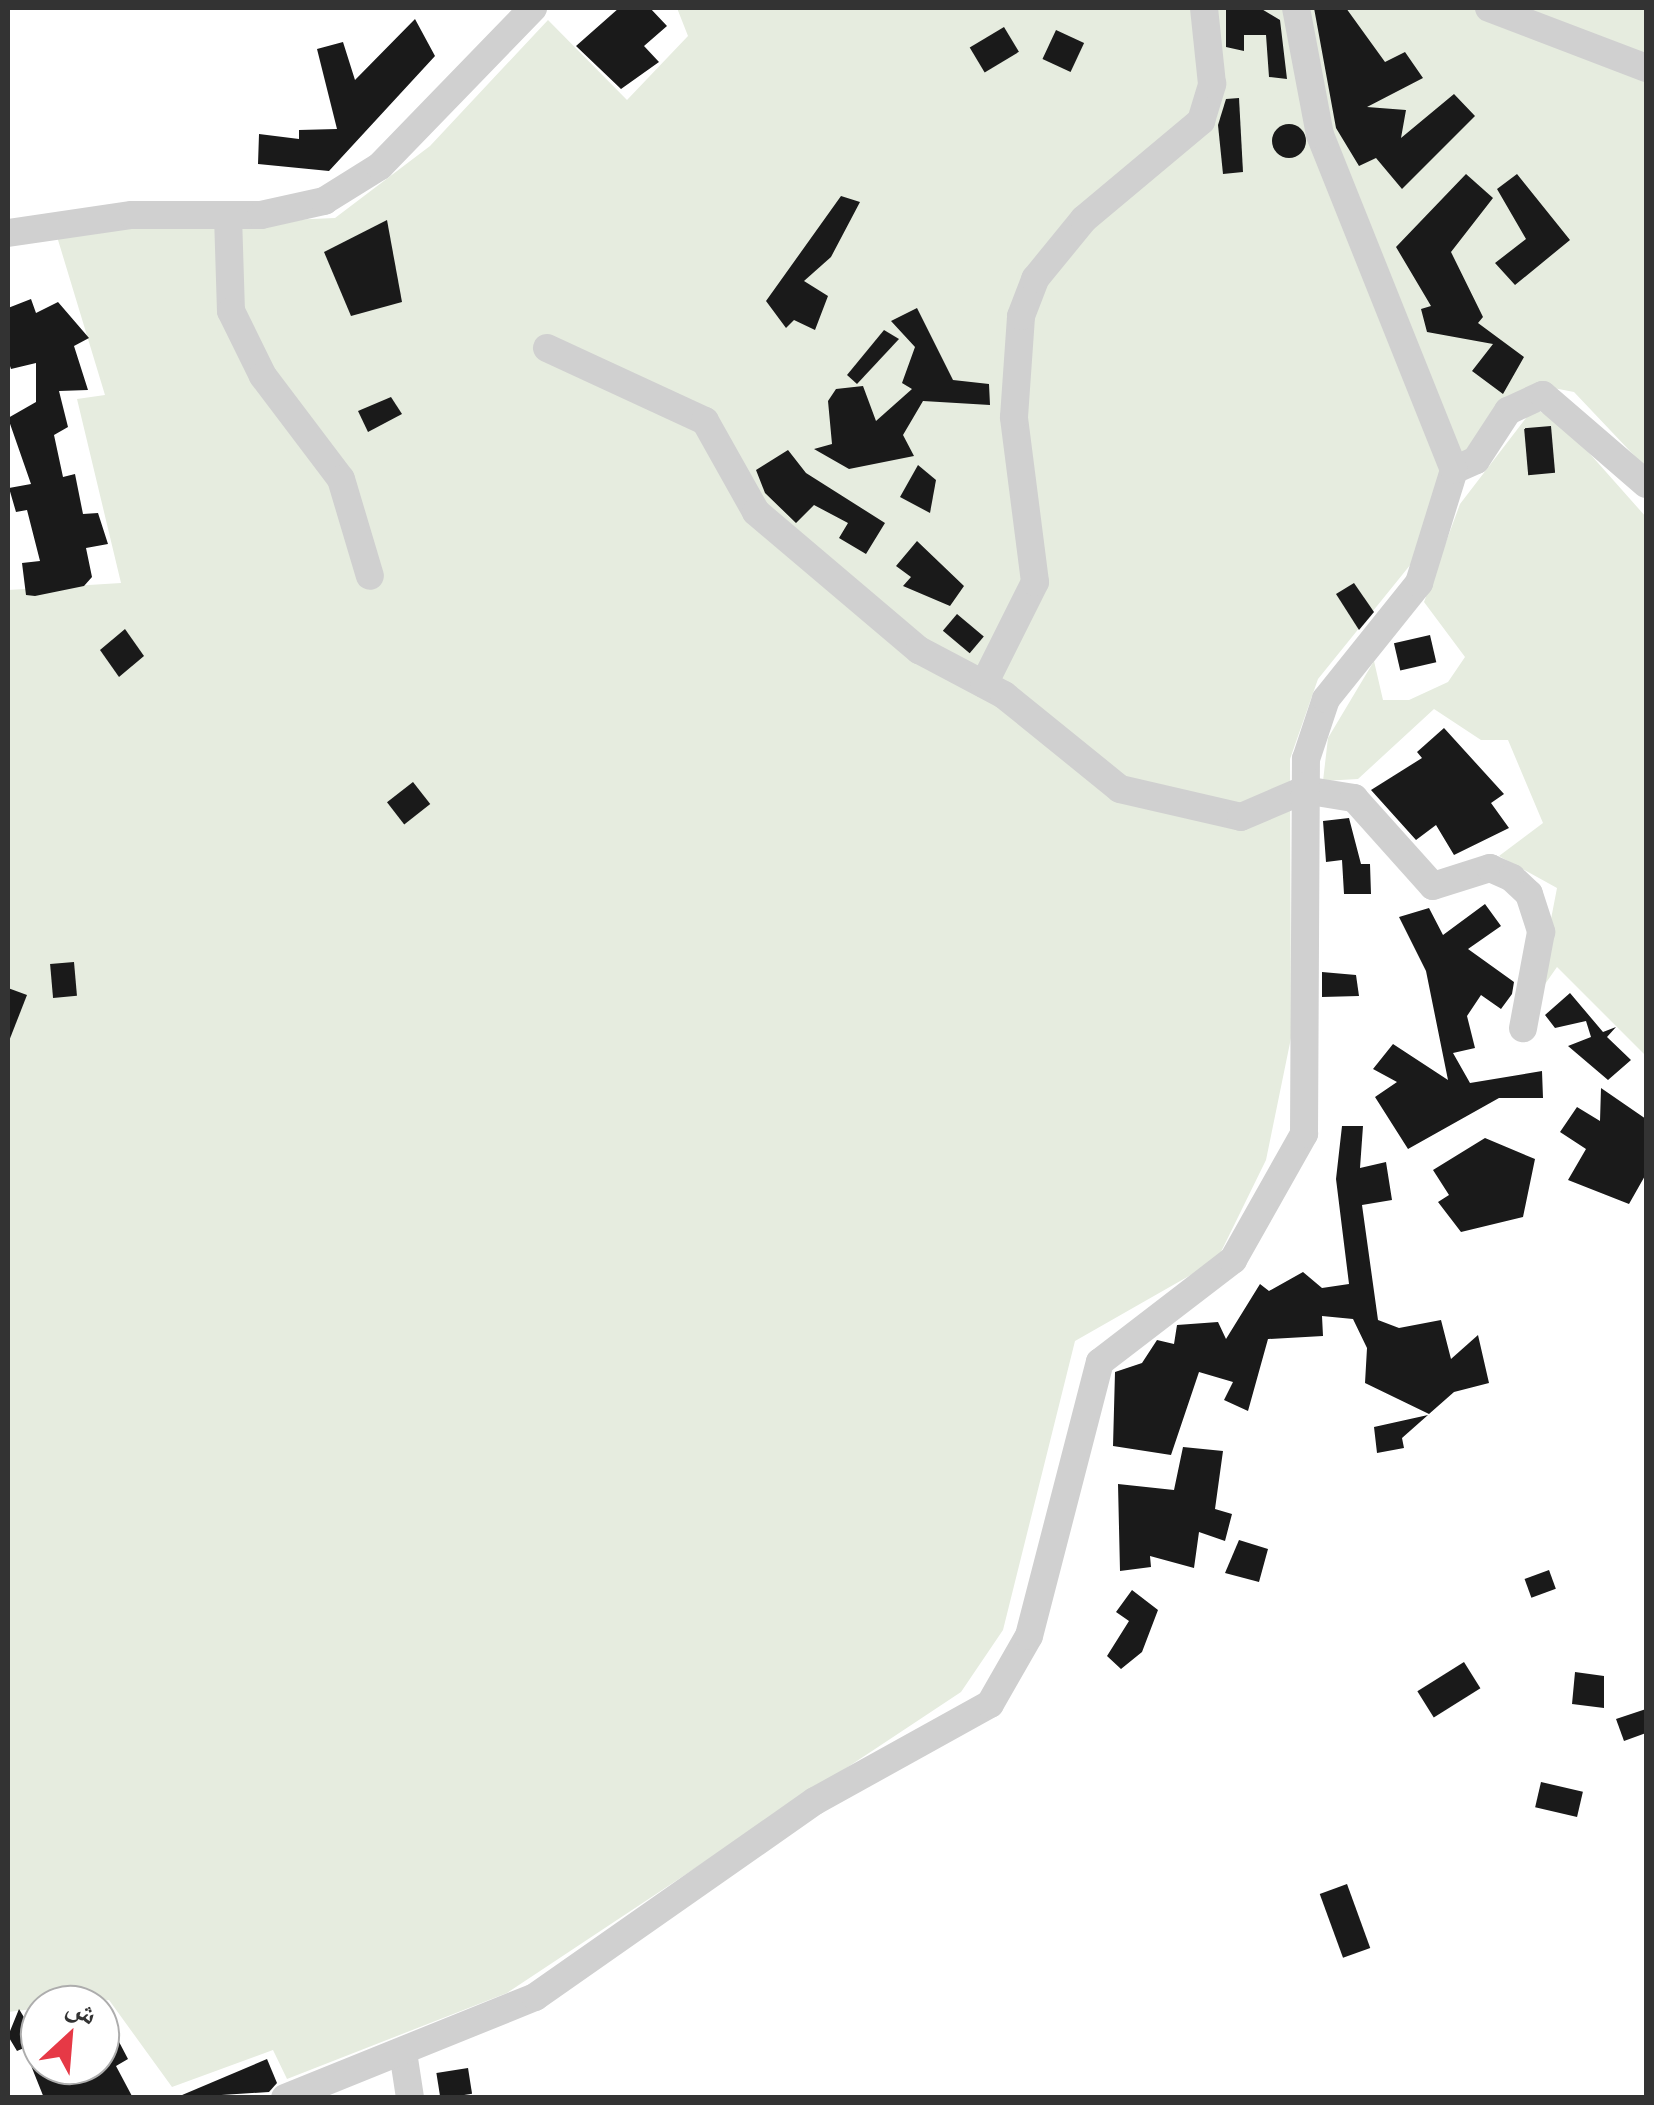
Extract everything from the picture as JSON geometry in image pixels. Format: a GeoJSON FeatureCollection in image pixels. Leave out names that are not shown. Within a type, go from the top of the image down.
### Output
{"type":"FeatureCollection","features":[{"type":"Feature","properties":{"kind":"street"},"geometry":{"type":"LineString","coordinates":[[12,232],[86,220],[292,210],[356,185],[534,8]]}},
{"type":"Feature","properties":{"kind":"street"},"geometry":{"type":"LineString","coordinates":[[984,684],[1035,582],[1014,417],[1021,316],[1035,279],[1084,218],[1156,150],[1201,121],[1212,84],[1204,8]]}},
{"type":"Feature","properties":{"kind":"street"},"geometry":{"type":"LineString","coordinates":[[285,2098],[534,1997],[814,1800],[970,1719],[1004,1688],[1030,1636],[1100,1362],[1233,1260],[1304,1134],[1304,790],[1319,713],[1410,598],[1454,470],[1320,135],[1296,8]]}},
{"type":"Feature","properties":{"kind":"street"},"geometry":{"type":"LineString","coordinates":[[1489,8],[1646,68]]}},
{"type":"Feature","properties":{"kind":"street"},"geometry":{"type":"LineString","coordinates":[[228,216],[230,311],[263,376],[341,478],[370,576]]}},
{"type":"Feature","properties":{"kind":"street"},"geometry":{"type":"LineString","coordinates":[[547,348],[705,421],[756,512],[919,650],[984,684],[1098,776],[1148,800],[1242,818],[1304,790],[1354,798],[1433,886],[1490,868],[1529,894],[1541,932],[1523,1028]]}},
{"type":"Feature","properties":{"kind":"street"},"geometry":{"type":"LineString","coordinates":[[1454,470],[1476,460],[1508,410],[1543,395],[1646,484]]}},
{"type":"Feature","properties":{"kind":"street"},"geometry":{"type":"LineString","coordinates":[[403,2052],[410,2098]]}},
{"type":"Feature","properties":{"kind":"shaded area"},"geometry":{"type":"Polygon","coordinates":[[[677,8],[1646,8],[1646,468],[1574,392],[1533,384],[1470,452],[1415,559],[1318,679],[1290,759],[1291,1038],[1266,1160],[1217,1260],[1075,1341],[1003,1630],[961,1692],[507,1993],[287,2079],[273,2050],[172,2087],[120,2015],[120,1985],[20,1985],[20,2011],[8,2012],[8,590],[121,583],[77,399],[105,395],[55,230],[335,218],[430,146],[548,20],[627,100],[688,36],[677,8]]]}},
{"type":"Feature","properties":{"kind":"shaded area"},"geometry":{"type":"Polygon","coordinates":[[[1533,409],[1559,419],[1646,517],[1646,1056],[1557,967],[1536,997],[1557,888],[1499,856],[1543,823],[1508,740],[1481,740],[1434,709],[1358,779],[1323,781],[1328,738],[1374,661],[1383,700],[1409,700],[1448,682],[1465,657],[1424,602],[1460,504],[1533,409]]]}},
{"type":"Feature","properties":{"kind":"building"},"geometry":{"type":"Polygon","coordinates":[[[619,8],[650,8],[667,26],[644,46],[659,62],[621,89],[576,46],[619,8]]]}},
{"type":"Feature","properties":{"kind":"building"},"geometry":{"type":"Polygon","coordinates":[[[1226,8],[1260,8],[1280,20],[1287,79],[1269,77],[1266,35],[1244,35],[1244,51],[1226,47],[1226,8]]]}},
{"type":"Feature","properties":{"kind":"building"},"geometry":{"type":"Polygon","coordinates":[[[1314,8],[1346,8],[1385,62],[1405,52],[1423,78],[1367,107],[1406,110],[1401,138],[1454,94],[1475,116],[1402,189],[1376,158],[1359,166],[1336,128],[1314,8]]]}},
{"type":"Feature","properties":{"kind":"building"},"geometry":{"type":"Polygon","coordinates":[[[415,19],[435,56],[329,171],[258,164],[259,134],[299,139],[299,130],[337,129],[317,49],[343,42],[355,80],[415,19]]]}},
{"type":"Feature","properties":{"kind":"building"},"geometry":{"type":"Polygon","coordinates":[[[1004,27],[1019,52],[985,72],[970,48],[1004,27]]]}},
{"type":"Feature","properties":{"kind":"building"},"geometry":{"type":"Polygon","coordinates":[[[1056,30],[1084,43],[1071,72],[1042,59],[1056,30]]]}},
{"type":"Feature","properties":{"kind":"building"},"geometry":{"type":"Polygon","coordinates":[[[1239,98],[1243,172],[1223,174],[1218,125],[1226,99],[1239,98]]]}},
{"type":"Feature","properties":{"kind":"building"},"geometry":{"type":"Polygon","coordinates":[[[1289,124],[1301,129],[1306,141],[1301,153],[1289,158],[1277,153],[1272,141],[1277,129],[1289,124]]]}},
{"type":"Feature","properties":{"kind":"building"},"geometry":{"type":"Polygon","coordinates":[[[1466,174],[1493,198],[1451,252],[1483,317],[1478,323],[1524,357],[1503,394],[1472,371],[1493,344],[1427,332],[1421,309],[1431,306],[1396,247],[1466,174]]]}},
{"type":"Feature","properties":{"kind":"building"},"geometry":{"type":"Polygon","coordinates":[[[1517,174],[1570,240],[1515,285],[1495,263],[1526,239],[1497,189],[1517,174]]]}},
{"type":"Feature","properties":{"kind":"building"},"geometry":{"type":"Polygon","coordinates":[[[841,196],[860,202],[831,257],[804,281],[828,296],[815,330],[794,320],[786,328],[766,301],[841,196]]]}},
{"type":"Feature","properties":{"kind":"building"},"geometry":{"type":"Polygon","coordinates":[[[387,220],[402,302],[351,316],[324,252],[387,220]]]}},
{"type":"Feature","properties":{"kind":"building"},"geometry":{"type":"Polygon","coordinates":[[[31,299],[36,313],[58,302],[89,338],[74,346],[88,390],[59,391],[68,427],[54,435],[63,477],[75,474],[83,514],[98,513],[108,544],[86,548],[92,577],[84,586],[35,596],[26,595],[22,563],[40,561],[27,510],[16,512],[9,488],[31,484],[8,418],[36,402],[36,363],[11,369],[8,360],[8,308],[31,299]]]}},
{"type":"Feature","properties":{"kind":"building"},"geometry":{"type":"Polygon","coordinates":[[[917,308],[953,380],[989,384],[990,405],[923,401],[903,435],[914,456],[849,469],[814,449],[832,444],[828,401],[836,389],[863,386],[876,421],[912,389],[902,383],[915,347],[891,321],[917,308]]]}},
{"type":"Feature","properties":{"kind":"building"},"geometry":{"type":"Polygon","coordinates":[[[884,330],[899,339],[857,384],[847,375],[884,330]]]}},
{"type":"Feature","properties":{"kind":"building"},"geometry":{"type":"Polygon","coordinates":[[[391,397],[402,414],[368,432],[358,411],[391,397]]]}},
{"type":"Feature","properties":{"kind":"building"},"geometry":{"type":"Polygon","coordinates":[[[1551,426],[1555,473],[1528,475],[1524,428],[1551,426]]]}},
{"type":"Feature","properties":{"kind":"building"},"geometry":{"type":"Polygon","coordinates":[[[788,450],[806,473],[885,523],[866,554],[839,538],[848,523],[814,505],[796,523],[765,493],[756,470],[788,450]]]}},
{"type":"Feature","properties":{"kind":"building"},"geometry":{"type":"Polygon","coordinates":[[[918,465],[936,480],[930,513],[900,497],[918,465]]]}},
{"type":"Feature","properties":{"kind":"building"},"geometry":{"type":"Polygon","coordinates":[[[917,541],[964,586],[950,606],[903,586],[911,577],[896,566],[917,541]]]}},
{"type":"Feature","properties":{"kind":"building"},"geometry":{"type":"Polygon","coordinates":[[[1354,583],[1374,612],[1359,630],[1336,594],[1354,583]]]}},
{"type":"Feature","properties":{"kind":"building"},"geometry":{"type":"Polygon","coordinates":[[[957,614],[984,636],[970,653],[943,631],[957,614]]]}},
{"type":"Feature","properties":{"kind":"building"},"geometry":{"type":"Polygon","coordinates":[[[125,629],[144,656],[119,677],[100,650],[125,629]]]}},
{"type":"Feature","properties":{"kind":"building"},"geometry":{"type":"Polygon","coordinates":[[[1430,635],[1436,662],[1400,671],[1394,643],[1430,635]]]}},
{"type":"Feature","properties":{"kind":"building"},"geometry":{"type":"Polygon","coordinates":[[[1444,728],[1504,794],[1491,803],[1509,828],[1454,855],[1436,825],[1416,840],[1371,790],[1422,758],[1417,752],[1444,728]]]}},
{"type":"Feature","properties":{"kind":"building"},"geometry":{"type":"Polygon","coordinates":[[[413,782],[430,804],[404,824],[387,802],[413,782]]]}},
{"type":"Feature","properties":{"kind":"building"},"geometry":{"type":"Polygon","coordinates":[[[1349,818],[1361,864],[1370,864],[1371,894],[1344,894],[1342,860],[1326,862],[1323,821],[1349,818]]]}},
{"type":"Feature","properties":{"kind":"building"},"geometry":{"type":"Polygon","coordinates":[[[1485,904],[1501,926],[1468,949],[1514,982],[1512,994],[1501,1009],[1481,995],[1467,1016],[1475,1048],[1453,1053],[1470,1083],[1542,1071],[1543,1098],[1499,1098],[1408,1149],[1375,1097],[1397,1082],[1373,1069],[1393,1044],[1448,1080],[1426,971],[1399,917],[1429,908],[1443,935],[1485,904]]]}},
{"type":"Feature","properties":{"kind":"building"},"geometry":{"type":"Polygon","coordinates":[[[74,962],[77,996],[53,998],[50,964],[74,962]]]}},
{"type":"Feature","properties":{"kind":"building"},"geometry":{"type":"Polygon","coordinates":[[[1322,972],[1356,975],[1359,996],[1322,997],[1322,972]]]}},
{"type":"Feature","properties":{"kind":"building"},"geometry":{"type":"Polygon","coordinates":[[[8,988],[27,995],[9,1041],[8,1040],[8,988]]]}},
{"type":"Feature","properties":{"kind":"building"},"geometry":{"type":"Polygon","coordinates":[[[1570,993],[1603,1032],[1616,1027],[1607,1037],[1631,1060],[1608,1080],[1568,1046],[1591,1037],[1586,1021],[1555,1028],[1545,1015],[1570,993]]]}},
{"type":"Feature","properties":{"kind":"building"},"geometry":{"type":"Polygon","coordinates":[[[1601,1088],[1646,1119],[1646,1174],[1629,1204],[1568,1180],[1586,1149],[1560,1132],[1577,1107],[1600,1121],[1601,1088]]]}},
{"type":"Feature","properties":{"kind":"building"},"geometry":{"type":"Polygon","coordinates":[[[1342,1126],[1363,1126],[1360,1168],[1386,1162],[1392,1200],[1362,1205],[1378,1320],[1399,1328],[1441,1320],[1451,1359],[1478,1335],[1489,1383],[1454,1392],[1429,1414],[1365,1383],[1367,1348],[1353,1319],[1322,1316],[1323,1336],[1268,1339],[1248,1411],[1224,1400],[1233,1382],[1199,1372],[1171,1455],[1113,1446],[1115,1372],[1142,1363],[1157,1340],[1174,1344],[1177,1325],[1218,1322],[1226,1339],[1260,1284],[1269,1291],[1303,1272],[1322,1288],[1349,1284],[1336,1179],[1342,1126]]]}},
{"type":"Feature","properties":{"kind":"building"},"geometry":{"type":"Polygon","coordinates":[[[1485,1138],[1535,1159],[1523,1217],[1461,1232],[1438,1202],[1449,1195],[1433,1170],[1485,1138]]]}},
{"type":"Feature","properties":{"kind":"building"},"geometry":{"type":"Polygon","coordinates":[[[1428,1415],[1402,1438],[1404,1448],[1377,1453],[1374,1427],[1428,1415]]]}},
{"type":"Feature","properties":{"kind":"building"},"geometry":{"type":"Polygon","coordinates":[[[1183,1447],[1223,1451],[1215,1509],[1232,1514],[1225,1541],[1199,1532],[1194,1568],[1150,1556],[1151,1567],[1120,1571],[1118,1484],[1174,1490],[1183,1447]]]}},
{"type":"Feature","properties":{"kind":"building"},"geometry":{"type":"Polygon","coordinates":[[[1239,1540],[1268,1549],[1259,1582],[1225,1573],[1239,1540]]]}},
{"type":"Feature","properties":{"kind":"building"},"geometry":{"type":"Polygon","coordinates":[[[1549,1570],[1556,1589],[1531,1598],[1525,1579],[1549,1570]]]}},
{"type":"Feature","properties":{"kind":"building"},"geometry":{"type":"Polygon","coordinates":[[[1132,1590],[1158,1610],[1142,1652],[1121,1669],[1107,1656],[1129,1621],[1116,1612],[1132,1590]]]}},
{"type":"Feature","properties":{"kind":"building"},"geometry":{"type":"Polygon","coordinates":[[[1464,1662],[1480,1688],[1434,1717],[1417,1691],[1464,1662]]]}},
{"type":"Feature","properties":{"kind":"building"},"geometry":{"type":"Polygon","coordinates":[[[1575,1672],[1604,1676],[1604,1708],[1572,1704],[1575,1672]]]}},
{"type":"Feature","properties":{"kind":"building"},"geometry":{"type":"Polygon","coordinates":[[[1646,1709],[1646,1733],[1624,1741],[1616,1719],[1646,1709]]]}},
{"type":"Feature","properties":{"kind":"building"},"geometry":{"type":"Polygon","coordinates":[[[1541,1782],[1583,1792],[1577,1817],[1535,1807],[1541,1782]]]}},
{"type":"Feature","properties":{"kind":"building"},"geometry":{"type":"Polygon","coordinates":[[[1347,1884],[1370,1948],[1343,1958],[1320,1894],[1347,1884]]]}},
{"type":"Feature","properties":{"kind":"building"},"geometry":{"type":"Polygon","coordinates":[[[19,2009],[20,2050],[17,2051],[8,2036],[19,2009]]]}},
{"type":"Feature","properties":{"kind":"building"},"geometry":{"type":"Polygon","coordinates":[[[120,2044],[128,2059],[120,2064],[120,2044]]]}},
{"type":"Feature","properties":{"kind":"building"},"geometry":{"type":"Polygon","coordinates":[[[267,2059],[277,2083],[269,2092],[175,2098],[267,2059]]]}},
{"type":"Feature","properties":{"kind":"building"},"geometry":{"type":"Polygon","coordinates":[[[468,2068],[472,2094],[440,2098],[436,2073],[468,2068]]]}},
{"type":"Feature","properties":{"kind":"building"},"geometry":{"type":"Polygon","coordinates":[[[120,2074],[133,2098],[44,2098],[39,2085],[120,2085],[120,2074]]]}}]}
